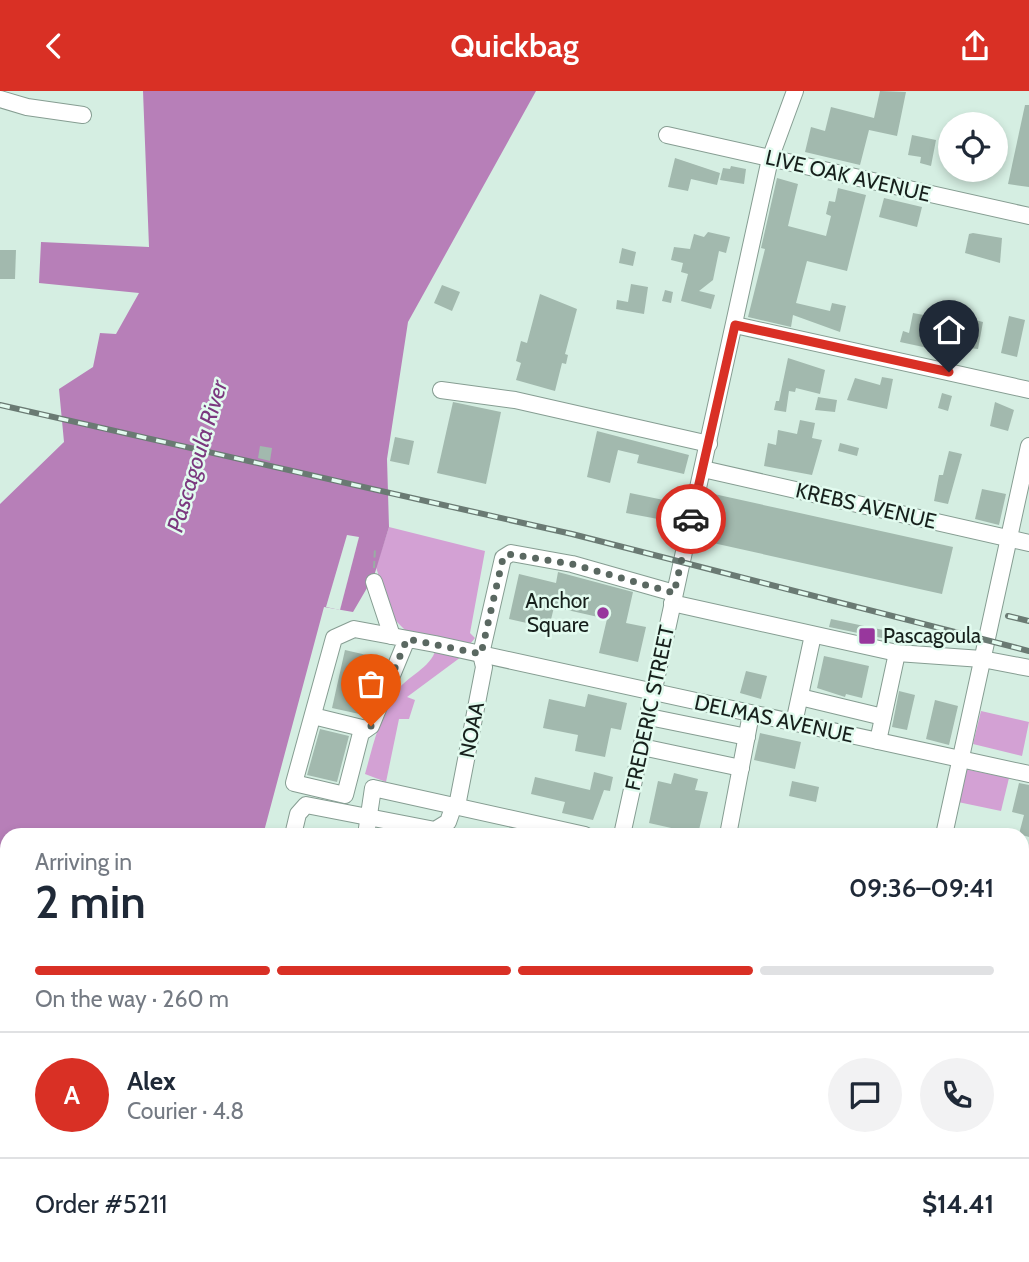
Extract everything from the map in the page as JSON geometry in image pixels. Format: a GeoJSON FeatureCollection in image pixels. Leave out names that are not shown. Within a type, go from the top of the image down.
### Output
{"type":"FeatureCollection","features":[{"type":"Feature","properties":{"kind":"street","name":"FREDERIC STREET"},"geometry":{"type":"LineString","coordinates":[[624,828],[770,159],[795,91]]}},
{"type":"Feature","properties":{"kind":"street"},"geometry":{"type":"LineString","coordinates":[[0,99],[27,107],[83,115]]}},
{"type":"Feature","properties":{"kind":"street","name":"LIVE OAK AVENUE"},"geometry":{"type":"LineString","coordinates":[[667,135],[1029,216]]}},
{"type":"Feature","properties":{"kind":"street"},"geometry":{"type":"LineString","coordinates":[[735,325],[1029,390]]}},
{"type":"Feature","properties":{"kind":"street"},"geometry":{"type":"LineString","coordinates":[[440,390],[515,400],[709,444]]}},
{"type":"Feature","properties":{"kind":"street"},"geometry":{"type":"LineString","coordinates":[[945,828],[1029,446]]}},
{"type":"Feature","properties":{"kind":"street","name":"KREBS AVENUE"},"geometry":{"type":"LineString","coordinates":[[703,469],[1029,543]]}},
{"type":"Feature","properties":{"kind":"street","name":"NOAA"},"geometry":{"type":"LineString","coordinates":[[455,806],[484,667],[481,654],[503,558],[508,554],[572,564],[673,598]]}},
{"type":"Feature","properties":{"kind":"street"},"geometry":{"type":"LineString","coordinates":[[366,729],[313,716],[294,783],[345,795],[361,733],[371,726],[399,637],[374,582]]}},
{"type":"Feature","properties":{"kind":"street"},"geometry":{"type":"LineString","coordinates":[[673,598],[813,635],[897,653],[982,659],[1029,668]]}},
{"type":"Feature","properties":{"kind":"street","name":"DELMAS AVENUE"},"geometry":{"type":"LineString","coordinates":[[313,716],[334,638],[354,629],[481,654],[1029,774]]}},
{"type":"Feature","properties":{"kind":"street"},"geometry":{"type":"LineString","coordinates":[[794,723],[813,635]]}},
{"type":"Feature","properties":{"kind":"street"},"geometry":{"type":"LineString","coordinates":[[878,741],[897,653]]}},
{"type":"Feature","properties":{"kind":"street"},"geometry":{"type":"LineString","coordinates":[[800,697],[883,717]]}},
{"type":"Feature","properties":{"kind":"street"},"geometry":{"type":"LineString","coordinates":[[729,828],[751,714]]}},
{"type":"Feature","properties":{"kind":"street"},"geometry":{"type":"LineString","coordinates":[[649,717],[747,737]]}},
{"type":"Feature","properties":{"kind":"street"},"geometry":{"type":"LineString","coordinates":[[642,747],[741,768]]}},
{"type":"Feature","properties":{"kind":"street"},"geometry":{"type":"LineString","coordinates":[[368,828],[373,788],[554,828]]}},
{"type":"Feature","properties":{"kind":"street"},"geometry":{"type":"LineString","coordinates":[[295,828],[298,814],[306,805],[425,828]]}},
{"type":"Feature","properties":{"kind":"street"},"geometry":{"type":"LineString","coordinates":[[438,828],[448,822],[455,806]]}},
{"type":"Feature","properties":{"kind":"shaded area"},"geometry":{"type":"Polygon","coordinates":[[[389,527],[485,551],[470,633],[475,638],[470,644],[407,632],[391,616],[376,567],[389,527]]]}},
{"type":"Feature","properties":{"kind":"shaded area"},"geometry":{"type":"Polygon","coordinates":[[[436,649],[461,657],[407,697],[415,700],[409,719],[399,719],[386,782],[365,774],[377,732],[390,702],[401,686],[429,662],[436,649]]]}},
{"type":"Feature","properties":{"kind":"shaded area"},"geometry":{"type":"Polygon","coordinates":[[[981,711],[1029,722],[1022,756],[973,744],[981,711]]]}},
{"type":"Feature","properties":{"kind":"shaded area"},"geometry":{"type":"Polygon","coordinates":[[[965,769],[1009,778],[1001,811],[958,802],[965,769]]]}},
{"type":"Feature","properties":{"kind":"water","name":"Pascagoula River"},"geometry":{"type":"Polygon","coordinates":[[[143,91],[536,91],[408,322],[387,459],[389,527],[374,576],[353,612],[324,607],[265,828],[0,828],[0,504],[64,442],[59,389],[93,367],[100,333],[116,334],[139,293],[39,283],[41,242],[149,247],[143,91]]]}},
{"type":"Feature","properties":{"kind":"pier"},"geometry":{"type":"Polygon","coordinates":[[[347,535],[359,537],[340,610],[326,607],[347,535]]]}},
{"type":"Feature","properties":{"kind":"building"},"geometry":{"type":"Polygon","coordinates":[[[880,91],[906,92],[897,136],[869,130],[860,165],[805,152],[811,127],[825,131],[831,107],[874,118],[880,91]]]}},
{"type":"Feature","properties":{"kind":"building"},"geometry":{"type":"Polygon","coordinates":[[[1025,105],[1029,105],[1029,187],[1008,184],[1025,105]]]}},
{"type":"Feature","properties":{"kind":"building"},"geometry":{"type":"Polygon","coordinates":[[[912,135],[936,140],[931,166],[920,163],[921,157],[908,155],[912,135]]]}},
{"type":"Feature","properties":{"kind":"building"},"geometry":{"type":"Polygon","coordinates":[[[675,158],[720,173],[717,185],[691,179],[688,191],[668,187],[675,158]]]}},
{"type":"Feature","properties":{"kind":"building"},"geometry":{"type":"Polygon","coordinates":[[[731,166],[746,169],[744,184],[720,180],[723,168],[730,169],[731,166]]]}},
{"type":"Feature","properties":{"kind":"building"},"geometry":{"type":"Polygon","coordinates":[[[777,178],[798,184],[788,226],[826,236],[831,216],[826,214],[829,201],[835,202],[838,188],[866,195],[847,271],[807,261],[796,303],[830,311],[832,303],[846,306],[840,332],[793,315],[791,327],[748,317],[765,249],[761,248],[777,178]]]}},
{"type":"Feature","properties":{"kind":"building"},"geometry":{"type":"Polygon","coordinates":[[[884,198],[922,207],[917,227],[879,217],[884,198]]]}},
{"type":"Feature","properties":{"kind":"building"},"geometry":{"type":"Polygon","coordinates":[[[708,232],[730,237],[726,253],[719,251],[713,280],[699,291],[715,295],[711,309],[681,301],[688,274],[681,272],[683,263],[671,260],[674,247],[690,249],[694,234],[704,237],[708,232]]]}},
{"type":"Feature","properties":{"kind":"building"},"geometry":{"type":"Polygon","coordinates":[[[969,234],[1002,238],[1000,263],[965,253],[969,234]]]}},
{"type":"Feature","properties":{"kind":"building"},"geometry":{"type":"Polygon","coordinates":[[[622,248],[636,252],[633,266],[619,263],[622,248]]]}},
{"type":"Feature","properties":{"kind":"building"},"geometry":{"type":"Polygon","coordinates":[[[0,250],[16,250],[15,279],[0,279],[0,250]]]}},
{"type":"Feature","properties":{"kind":"building"},"geometry":{"type":"Polygon","coordinates":[[[631,284],[648,287],[644,314],[616,309],[617,300],[628,302],[631,284]]]}},
{"type":"Feature","properties":{"kind":"building"},"geometry":{"type":"Polygon","coordinates":[[[442,285],[460,292],[452,311],[434,303],[442,285]]]}},
{"type":"Feature","properties":{"kind":"building"},"geometry":{"type":"Polygon","coordinates":[[[665,290],[673,292],[671,303],[662,301],[665,290]]]}},
{"type":"Feature","properties":{"kind":"building"},"geometry":{"type":"Polygon","coordinates":[[[540,294],[577,309],[565,354],[568,355],[566,364],[562,363],[555,391],[516,380],[521,363],[516,361],[521,341],[527,343],[540,294]]]}},
{"type":"Feature","properties":{"kind":"building"},"geometry":{"type":"Polygon","coordinates":[[[913,313],[929,316],[924,337],[930,338],[928,348],[900,342],[903,331],[909,333],[913,313]]]}},
{"type":"Feature","properties":{"kind":"building"},"geometry":{"type":"Polygon","coordinates":[[[959,316],[983,322],[978,349],[960,347],[963,332],[955,330],[959,316]]]}},
{"type":"Feature","properties":{"kind":"building"},"geometry":{"type":"Polygon","coordinates":[[[1009,316],[1025,320],[1017,357],[1001,353],[1009,316]]]}},
{"type":"Feature","properties":{"kind":"building"},"geometry":{"type":"Polygon","coordinates":[[[788,358],[825,370],[820,394],[796,388],[795,392],[789,391],[786,412],[774,410],[776,401],[779,401],[788,358]]]}},
{"type":"Feature","properties":{"kind":"building"},"geometry":{"type":"Polygon","coordinates":[[[882,377],[893,379],[887,409],[847,400],[855,378],[880,385],[882,377]]]}},
{"type":"Feature","properties":{"kind":"building"},"geometry":{"type":"Polygon","coordinates":[[[942,393],[952,396],[948,411],[938,408],[942,393]]]}},
{"type":"Feature","properties":{"kind":"building"},"geometry":{"type":"Polygon","coordinates":[[[818,397],[837,400],[835,412],[815,410],[818,397]]]}},
{"type":"Feature","properties":{"kind":"building"},"geometry":{"type":"Polygon","coordinates":[[[453,402],[501,412],[486,484],[437,473],[453,402]]]}},
{"type":"Feature","properties":{"kind":"building"},"geometry":{"type":"Polygon","coordinates":[[[995,402],[1014,410],[1008,431],[990,426],[995,402]]]}},
{"type":"Feature","properties":{"kind":"building"},"geometry":{"type":"Polygon","coordinates":[[[800,420],[815,423],[812,438],[822,440],[812,475],[764,466],[768,443],[776,445],[778,430],[797,434],[800,420]]]}},
{"type":"Feature","properties":{"kind":"building"},"geometry":{"type":"Polygon","coordinates":[[[597,431],[689,455],[684,474],[637,463],[639,455],[618,450],[610,483],[587,477],[597,431]]]}},
{"type":"Feature","properties":{"kind":"building"},"geometry":{"type":"Polygon","coordinates":[[[395,437],[414,441],[409,465],[390,461],[395,437]]]}},
{"type":"Feature","properties":{"kind":"building"},"geometry":{"type":"Polygon","coordinates":[[[840,443],[859,448],[857,456],[838,451],[840,443]]]}},
{"type":"Feature","properties":{"kind":"building"},"geometry":{"type":"Polygon","coordinates":[[[260,446],[272,448],[270,461],[258,458],[260,446]]]}},
{"type":"Feature","properties":{"kind":"building"},"geometry":{"type":"Polygon","coordinates":[[[949,451],[962,454],[948,504],[934,501],[939,475],[943,475],[949,451]]]}},
{"type":"Feature","properties":{"kind":"building"},"geometry":{"type":"Polygon","coordinates":[[[982,489],[1006,494],[999,525],[975,519],[982,489]]]}},
{"type":"Feature","properties":{"kind":"building"},"geometry":{"type":"Polygon","coordinates":[[[630,493],[678,503],[674,522],[626,513],[630,493]]]}},
{"type":"Feature","properties":{"kind":"building"},"geometry":{"type":"Polygon","coordinates":[[[714,494],[953,547],[942,594],[704,541],[714,494]]]}},
{"type":"Feature","properties":{"kind":"building","name":"Anchor Square"},"geometry":{"type":"Polygon","coordinates":[[[558,572],[633,592],[626,623],[646,627],[638,662],[599,653],[607,619],[554,607],[549,628],[509,619],[519,574],[556,583],[558,572]]]}},
{"type":"Feature","properties":{"kind":"building"},"geometry":{"type":"Polygon","coordinates":[[[831,619],[907,635],[906,643],[829,627],[831,619]]]}},
{"type":"Feature","properties":{"kind":"building"},"geometry":{"type":"Polygon","coordinates":[[[345,650],[384,659],[364,715],[332,708],[345,650]]]}},
{"type":"Feature","properties":{"kind":"building"},"geometry":{"type":"Polygon","coordinates":[[[824,656],[869,666],[862,698],[846,694],[845,697],[817,688],[824,656]]]}},
{"type":"Feature","properties":{"kind":"building"},"geometry":{"type":"Polygon","coordinates":[[[746,671],[767,676],[761,699],[740,693],[746,671]]]}},
{"type":"Feature","properties":{"kind":"building"},"geometry":{"type":"Polygon","coordinates":[[[899,691],[915,695],[907,730],[892,727],[899,691]]]}},
{"type":"Feature","properties":{"kind":"building"},"geometry":{"type":"Polygon","coordinates":[[[588,694],[627,703],[621,730],[611,728],[605,757],[575,751],[578,735],[543,728],[549,699],[585,707],[588,694]]]}},
{"type":"Feature","properties":{"kind":"building"},"geometry":{"type":"Polygon","coordinates":[[[935,700],[958,706],[949,745],[926,739],[935,700]]]}},
{"type":"Feature","properties":{"kind":"building"},"geometry":{"type":"Polygon","coordinates":[[[320,729],[349,736],[337,782],[307,775],[320,729]]]}},
{"type":"Feature","properties":{"kind":"building"},"geometry":{"type":"Polygon","coordinates":[[[760,733],[801,742],[795,769],[754,760],[760,733]]]}},
{"type":"Feature","properties":{"kind":"building"},"geometry":{"type":"Polygon","coordinates":[[[594,772],[613,777],[610,791],[604,790],[593,820],[562,813],[565,802],[531,794],[535,777],[590,790],[594,772]]]}},
{"type":"Feature","properties":{"kind":"building"},"geometry":{"type":"Polygon","coordinates":[[[674,773],[698,779],[695,790],[708,792],[699,828],[671,828],[649,823],[658,781],[671,784],[674,773]]]}},
{"type":"Feature","properties":{"kind":"building"},"geometry":{"type":"Polygon","coordinates":[[[792,781],[819,787],[816,802],[789,796],[792,781]]]}},
{"type":"Feature","properties":{"kind":"building"},"geometry":{"type":"Polygon","coordinates":[[[1019,783],[1029,785],[1029,828],[1021,828],[1024,815],[1012,812],[1019,783]]]}},
{"type":"Feature","properties":{"kind":"railway"},"geometry":{"type":"LineString","coordinates":[[0,405],[572,534],[1029,651]]}},
{"type":"Feature","properties":{"kind":"railway"},"geometry":{"type":"LineString","coordinates":[[1008,616],[1029,621]]}},
{"type":"Feature","properties":{"kind":"way so far"},"geometry":{"type":"LineString","coordinates":[[371,726],[407,639],[481,654],[503,558],[508,554],[572,564],[674,593],[691,519]]}},
{"type":"Feature","properties":{"kind":"place","name":"Anchor Square"},"geometry":{"type":"Point","coordinates":[603,613]}},
{"type":"Feature","properties":{"kind":"place","name":"Pascagoula"},"geometry":{"type":"Point","coordinates":[867,636]}},
{"type":"Feature","properties":{"kind":"route"},"geometry":{"type":"LineString","coordinates":[[691,519],[735,325],[949,372]]}}]}
